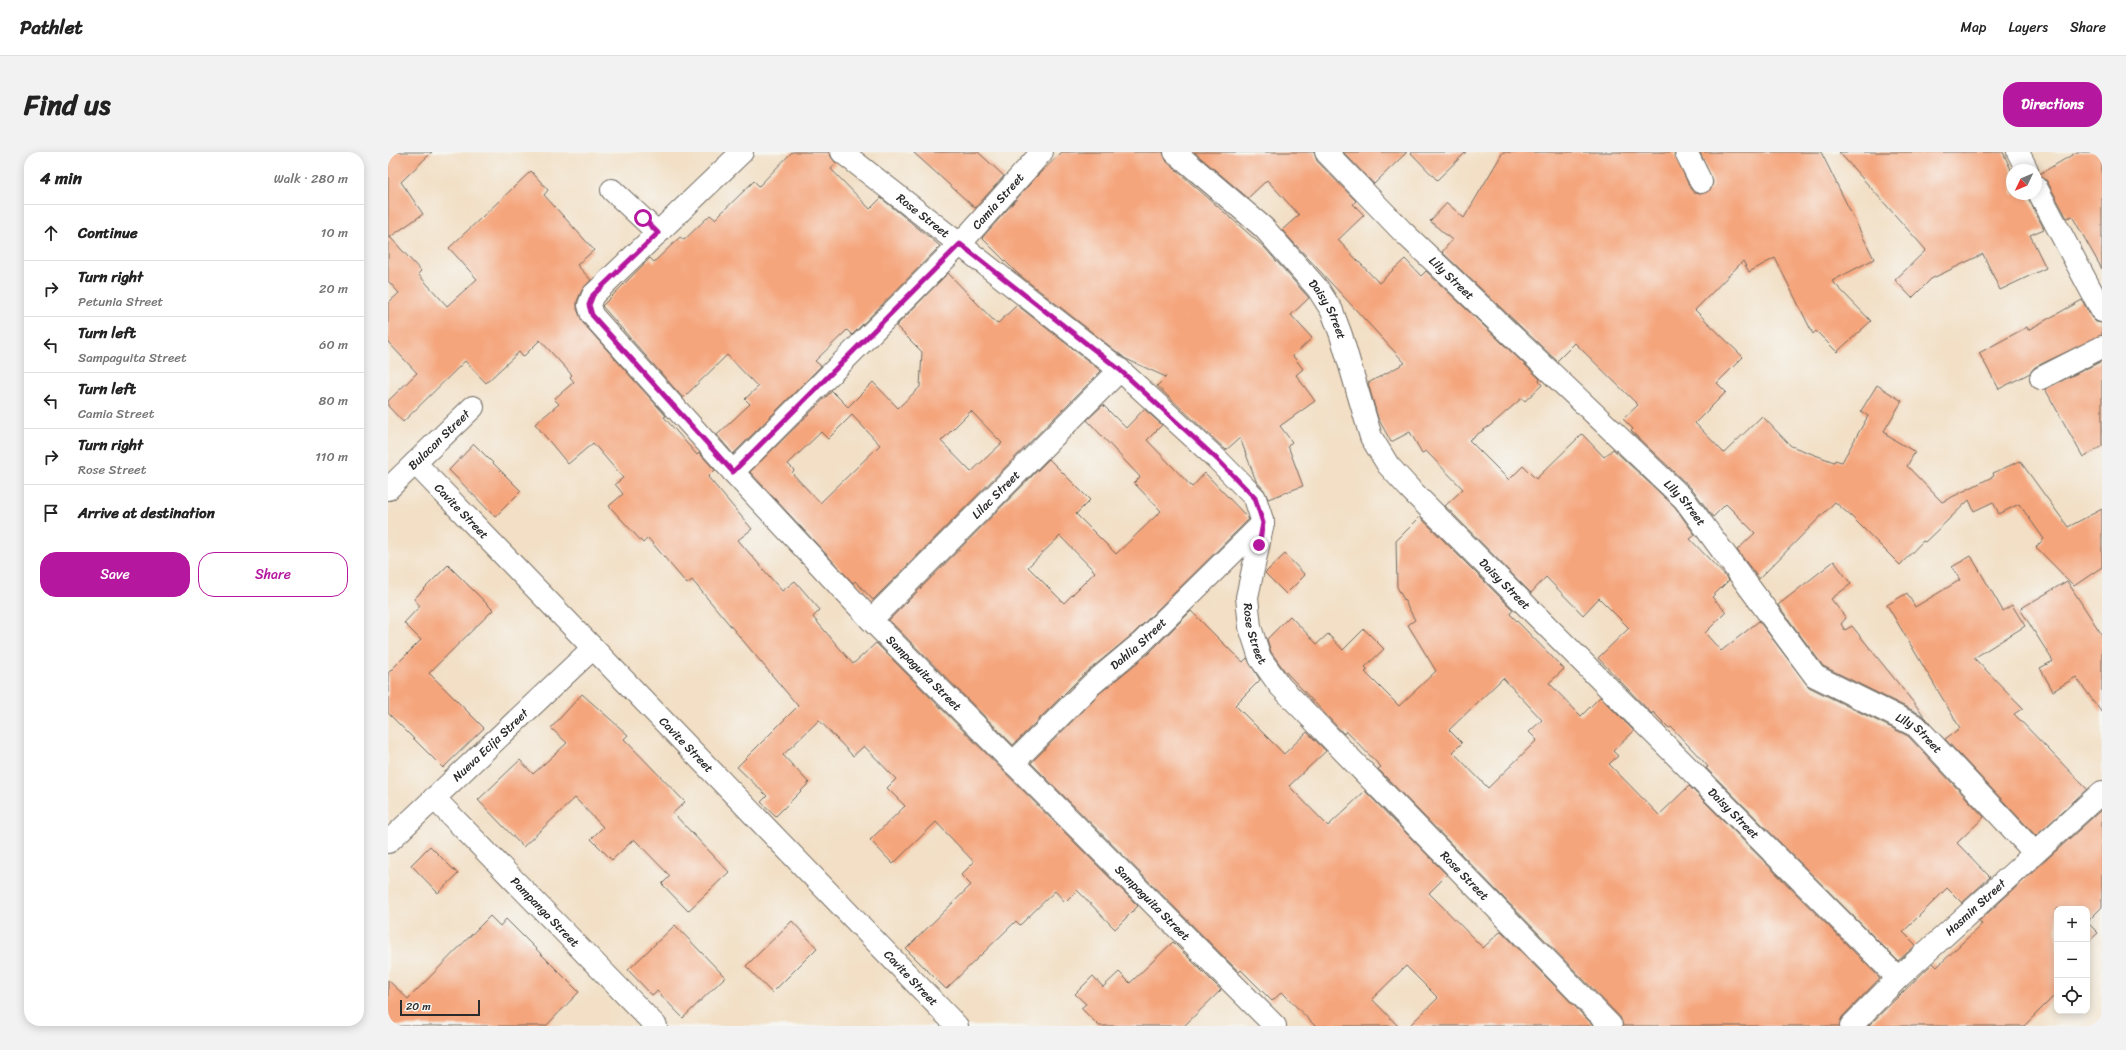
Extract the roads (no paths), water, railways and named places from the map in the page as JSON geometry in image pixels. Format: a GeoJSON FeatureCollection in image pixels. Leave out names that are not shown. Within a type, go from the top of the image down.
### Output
{"type":"FeatureCollection","features":[{"type":"Feature","properties":{"kind":"street"},"geometry":{"type":"LineString","coordinates":[[612,190],[658,233],[742,152]]}},
{"type":"Feature","properties":{"kind":"street","name":"Rose Street"},"geometry":{"type":"LineString","coordinates":[[842,152],[1120,370],[1218,460],[1255,498],[1263,523],[1247,596],[1250,627],[1260,658],[1280,686],[1611,1026]]}},
{"type":"Feature","properties":{"kind":"street","name":"Camia Street"},"geometry":{"type":"LineString","coordinates":[[733,472],[960,244],[1042,152]]}},
{"type":"Feature","properties":{"kind":"street","name":"Daisy Street"},"geometry":{"type":"LineString","coordinates":[[1175,152],[1264,228],[1318,289],[1332,311],[1341,334],[1370,437],[1388,464],[1410,490],[1898,978]]}},
{"type":"Feature","properties":{"kind":"street","name":"Lily Street"},"geometry":{"type":"LineString","coordinates":[[1326,152],[1402,231],[1684,500],[1815,676],[1916,726],[2034,852]]}},
{"type":"Feature","properties":{"kind":"street"},"geometry":{"type":"LineString","coordinates":[[1686,152],[1701,182]]}},
{"type":"Feature","properties":{"kind":"street"},"geometry":{"type":"LineString","coordinates":[[2018,152],[2024,164]]}},
{"type":"Feature","properties":{"kind":"street"},"geometry":{"type":"LineString","coordinates":[[2042,198],[2102,311]]}},
{"type":"Feature","properties":{"kind":"street","name":"Sampaguita Street"},"geometry":{"type":"LineString","coordinates":[[658,233],[593,295],[589,305],[592,315],[733,472],[871,620],[1275,1026]]}},
{"type":"Feature","properties":{"kind":"street"},"geometry":{"type":"LineString","coordinates":[[2041,378],[2102,347]]}},
{"type":"Feature","properties":{"kind":"street","name":"Lilac Street"},"geometry":{"type":"LineString","coordinates":[[871,620],[1120,370]]}},
{"type":"Feature","properties":{"kind":"street","name":"Bulacan Street"},"geometry":{"type":"LineString","coordinates":[[388,489],[473,407]]}},
{"type":"Feature","properties":{"kind":"street","name":"Cavite Street"},"geometry":{"type":"LineString","coordinates":[[415,463],[957,1026]]}},
{"type":"Feature","properties":{"kind":"street","name":"Dahlia Street"},"geometry":{"type":"LineString","coordinates":[[1013,763],[1092,684],[1141,643],[1263,523]]}},
{"type":"Feature","properties":{"kind":"street","name":"Nueva Ecija Street"},"geometry":{"type":"LineString","coordinates":[[388,842],[592,648]]}},
{"type":"Feature","properties":{"kind":"street","name":"Hasmin Street"},"geometry":{"type":"LineString","coordinates":[[1851,1026],[1898,978],[2034,852],[2102,792]]}},
{"type":"Feature","properties":{"kind":"street","name":"Pampanga Street"},"geometry":{"type":"LineString","coordinates":[[434,798],[656,1026]]}}]}
